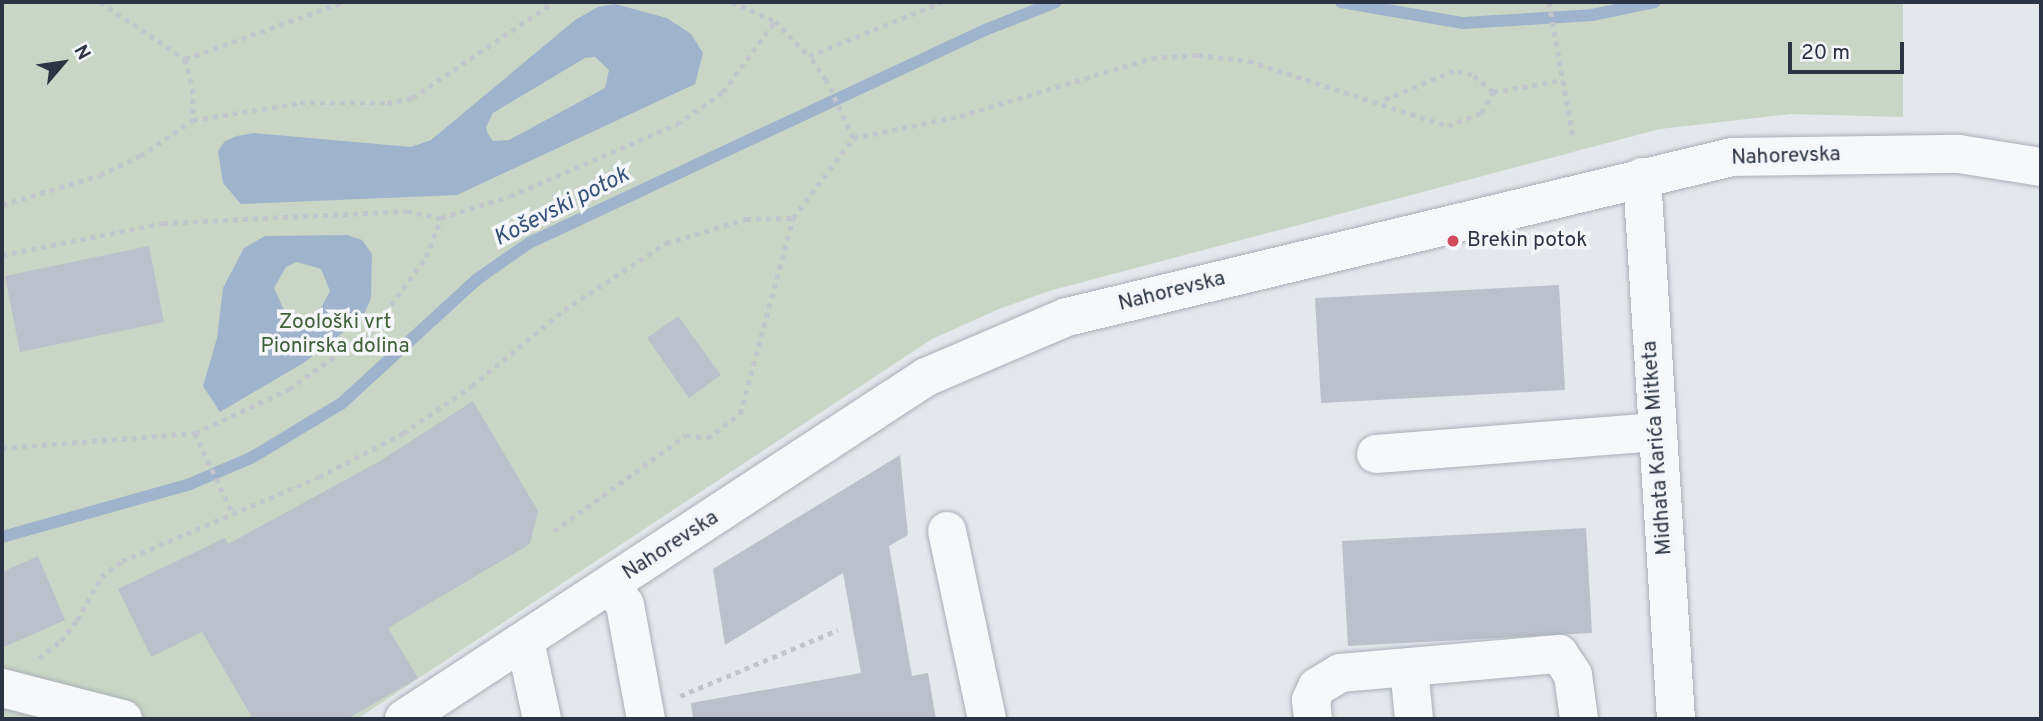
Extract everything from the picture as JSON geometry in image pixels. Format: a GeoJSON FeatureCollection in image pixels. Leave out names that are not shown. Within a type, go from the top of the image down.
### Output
{"type":"FeatureCollection","features":[{"type":"Feature","properties":{"kind":"street","name":"Nahorevska"},"geometry":{"type":"LineString","coordinates":[[404,719],[926,377],[1067,317],[1732,157],[1959,154],[2041,167]]}},
{"type":"Feature","properties":{"kind":"street","name":"Midhata Karića Mitketa"},"geometry":{"type":"LineString","coordinates":[[1642,177],[1676,719]]}},
{"type":"Feature","properties":{"kind":"street"},"geometry":{"type":"LineString","coordinates":[[1376,454],[1656,432]]}},
{"type":"Feature","properties":{"kind":"street"},"geometry":{"type":"LineString","coordinates":[[947,531],[987,719]]}},
{"type":"Feature","properties":{"kind":"street"},"geometry":{"type":"LineString","coordinates":[[611,585],[625,606],[645,715]]}},
{"type":"Feature","properties":{"kind":"street"},"geometry":{"type":"LineString","coordinates":[[525,640],[542,719]]}},
{"type":"Feature","properties":{"kind":"street"},"geometry":{"type":"LineString","coordinates":[[1313,719],[1311,700],[1317,687],[1340,673],[1559,654],[1573,675],[1579,719]]}},
{"type":"Feature","properties":{"kind":"street"},"geometry":{"type":"LineString","coordinates":[[1409,668],[1414,719]]}},
{"type":"Feature","properties":{"kind":"street"},"geometry":{"type":"LineString","coordinates":[[2,688],[123,719]]}},
{"type":"Feature","properties":{"kind":"path"},"geometry":{"type":"LineString","coordinates":[[100,2],[185,59],[193,89],[193,120]]}},
{"type":"Feature","properties":{"kind":"path"},"geometry":{"type":"LineString","coordinates":[[185,59],[343,2]]}},
{"type":"Feature","properties":{"kind":"path"},"geometry":{"type":"LineString","coordinates":[[2,205],[100,175],[140,156],[193,120],[300,103],[387,103],[412,97],[434,87],[554,2]]}},
{"type":"Feature","properties":{"kind":"path"},"geometry":{"type":"LineString","coordinates":[[732,2],[775,21],[809,57],[825,80],[853,138]]}},
{"type":"Feature","properties":{"kind":"path"},"geometry":{"type":"LineString","coordinates":[[809,57],[942,2]]}},
{"type":"Feature","properties":{"kind":"path"},"geometry":{"type":"LineString","coordinates":[[1549,2],[1573,135]]}},
{"type":"Feature","properties":{"kind":"path"},"geometry":{"type":"LineString","coordinates":[[2,256],[163,223],[407,211],[441,218],[510,196],[677,124],[723,92],[775,21]]}},
{"type":"Feature","properties":{"kind":"path"},"geometry":{"type":"LineString","coordinates":[[554,531],[686,435],[707,438],[740,414],[793,218],[853,138],[960,116],[1152,58],[1198,55],[1249,61],[1382,102],[1448,126],[1481,113],[1493,92]]}},
{"type":"Feature","properties":{"kind":"path"},"geometry":{"type":"LineString","coordinates":[[1382,102],[1454,71],[1472,75],[1493,92],[1563,80]]}},
{"type":"Feature","properties":{"kind":"path"},"geometry":{"type":"LineString","coordinates":[[2,448],[195,433],[289,390],[373,329],[426,257],[441,218]]}},
{"type":"Feature","properties":{"kind":"path"},"geometry":{"type":"LineString","coordinates":[[32,662],[61,641],[101,577],[122,561],[319,477],[403,433],[472,386],[585,295],[666,243],[746,219],[793,218]]}},
{"type":"Feature","properties":{"kind":"path"},"geometry":{"type":"LineString","coordinates":[[195,433],[232,512]]}},
{"type":"Feature","properties":{"kind":"path"},"geometry":{"type":"LineString","coordinates":[[645,715],[838,630]]}},
{"type":"Feature","properties":{"kind":"green space","name":"Zoološki vrt Pionirska dolina"},"geometry":{"type":"Polygon","coordinates":[[[2,2],[1903,2],[1903,117],[1791,114],[1660,129],[1049,291],[999,309],[932,339],[357,719],[2,719],[2,2]]]}},
{"type":"Feature","properties":{"kind":"water"},"geometry":{"type":"Polygon","coordinates":[[[615,4],[667,18],[691,34],[703,53],[695,84],[457,195],[241,204],[223,183],[218,151],[225,141],[237,136],[254,133],[411,147],[431,140],[575,20],[598,7],[615,4]],[[595,57],[585,58],[493,113],[486,127],[488,134],[493,141],[509,140],[605,88],[609,70],[595,57]]]}},
{"type":"Feature","properties":{"kind":"water"},"geometry":{"type":"Polygon","coordinates":[[[347,235],[362,240],[372,254],[371,298],[363,317],[305,362],[220,412],[203,386],[217,338],[223,288],[244,248],[265,236],[347,235]],[[297,262],[286,267],[274,288],[284,310],[307,317],[319,312],[330,291],[321,269],[297,262]]]}},
{"type":"Feature","properties":{"kind":"building"},"geometry":{"type":"Polygon","coordinates":[[[149,246],[164,322],[20,352],[5,276],[149,246]]]}},
{"type":"Feature","properties":{"kind":"building"},"geometry":{"type":"Polygon","coordinates":[[[1559,285],[1565,390],[1321,403],[1315,298],[1559,285]]]}},
{"type":"Feature","properties":{"kind":"building"},"geometry":{"type":"Polygon","coordinates":[[[678,316],[721,375],[689,398],[647,338],[678,316]]]}},
{"type":"Feature","properties":{"kind":"building"},"geometry":{"type":"Polygon","coordinates":[[[473,401],[538,511],[530,544],[388,628],[418,678],[347,719],[253,719],[202,632],[151,657],[118,589],[225,538],[228,544],[380,461],[473,401]]]}},
{"type":"Feature","properties":{"kind":"building"},"geometry":{"type":"Polygon","coordinates":[[[900,455],[908,535],[889,546],[912,676],[928,673],[936,719],[693,719],[691,703],[861,673],[843,573],[725,645],[713,569],[900,455]]]}},
{"type":"Feature","properties":{"kind":"building"},"geometry":{"type":"Polygon","coordinates":[[[1586,528],[1592,633],[1348,646],[1342,541],[1586,528]]]}},
{"type":"Feature","properties":{"kind":"building"},"geometry":{"type":"Polygon","coordinates":[[[38,556],[65,620],[2,648],[2,572],[38,556]]]}},
{"type":"Feature","properties":{"kind":"waterway","name":"Koševski potok"},"geometry":{"type":"LineString","coordinates":[[2,537],[190,484],[251,458],[342,403],[476,280],[529,243],[985,30],[1056,2]]}},
{"type":"Feature","properties":{"kind":"waterway","name":"Koševski potok"},"geometry":{"type":"LineString","coordinates":[[1341,2],[1463,23],[1592,15],[1655,2]]}},
{"type":"Feature","properties":{"kind":"place","name":"Brekin potok"},"geometry":{"type":"Point","coordinates":[1453,241]}}]}
